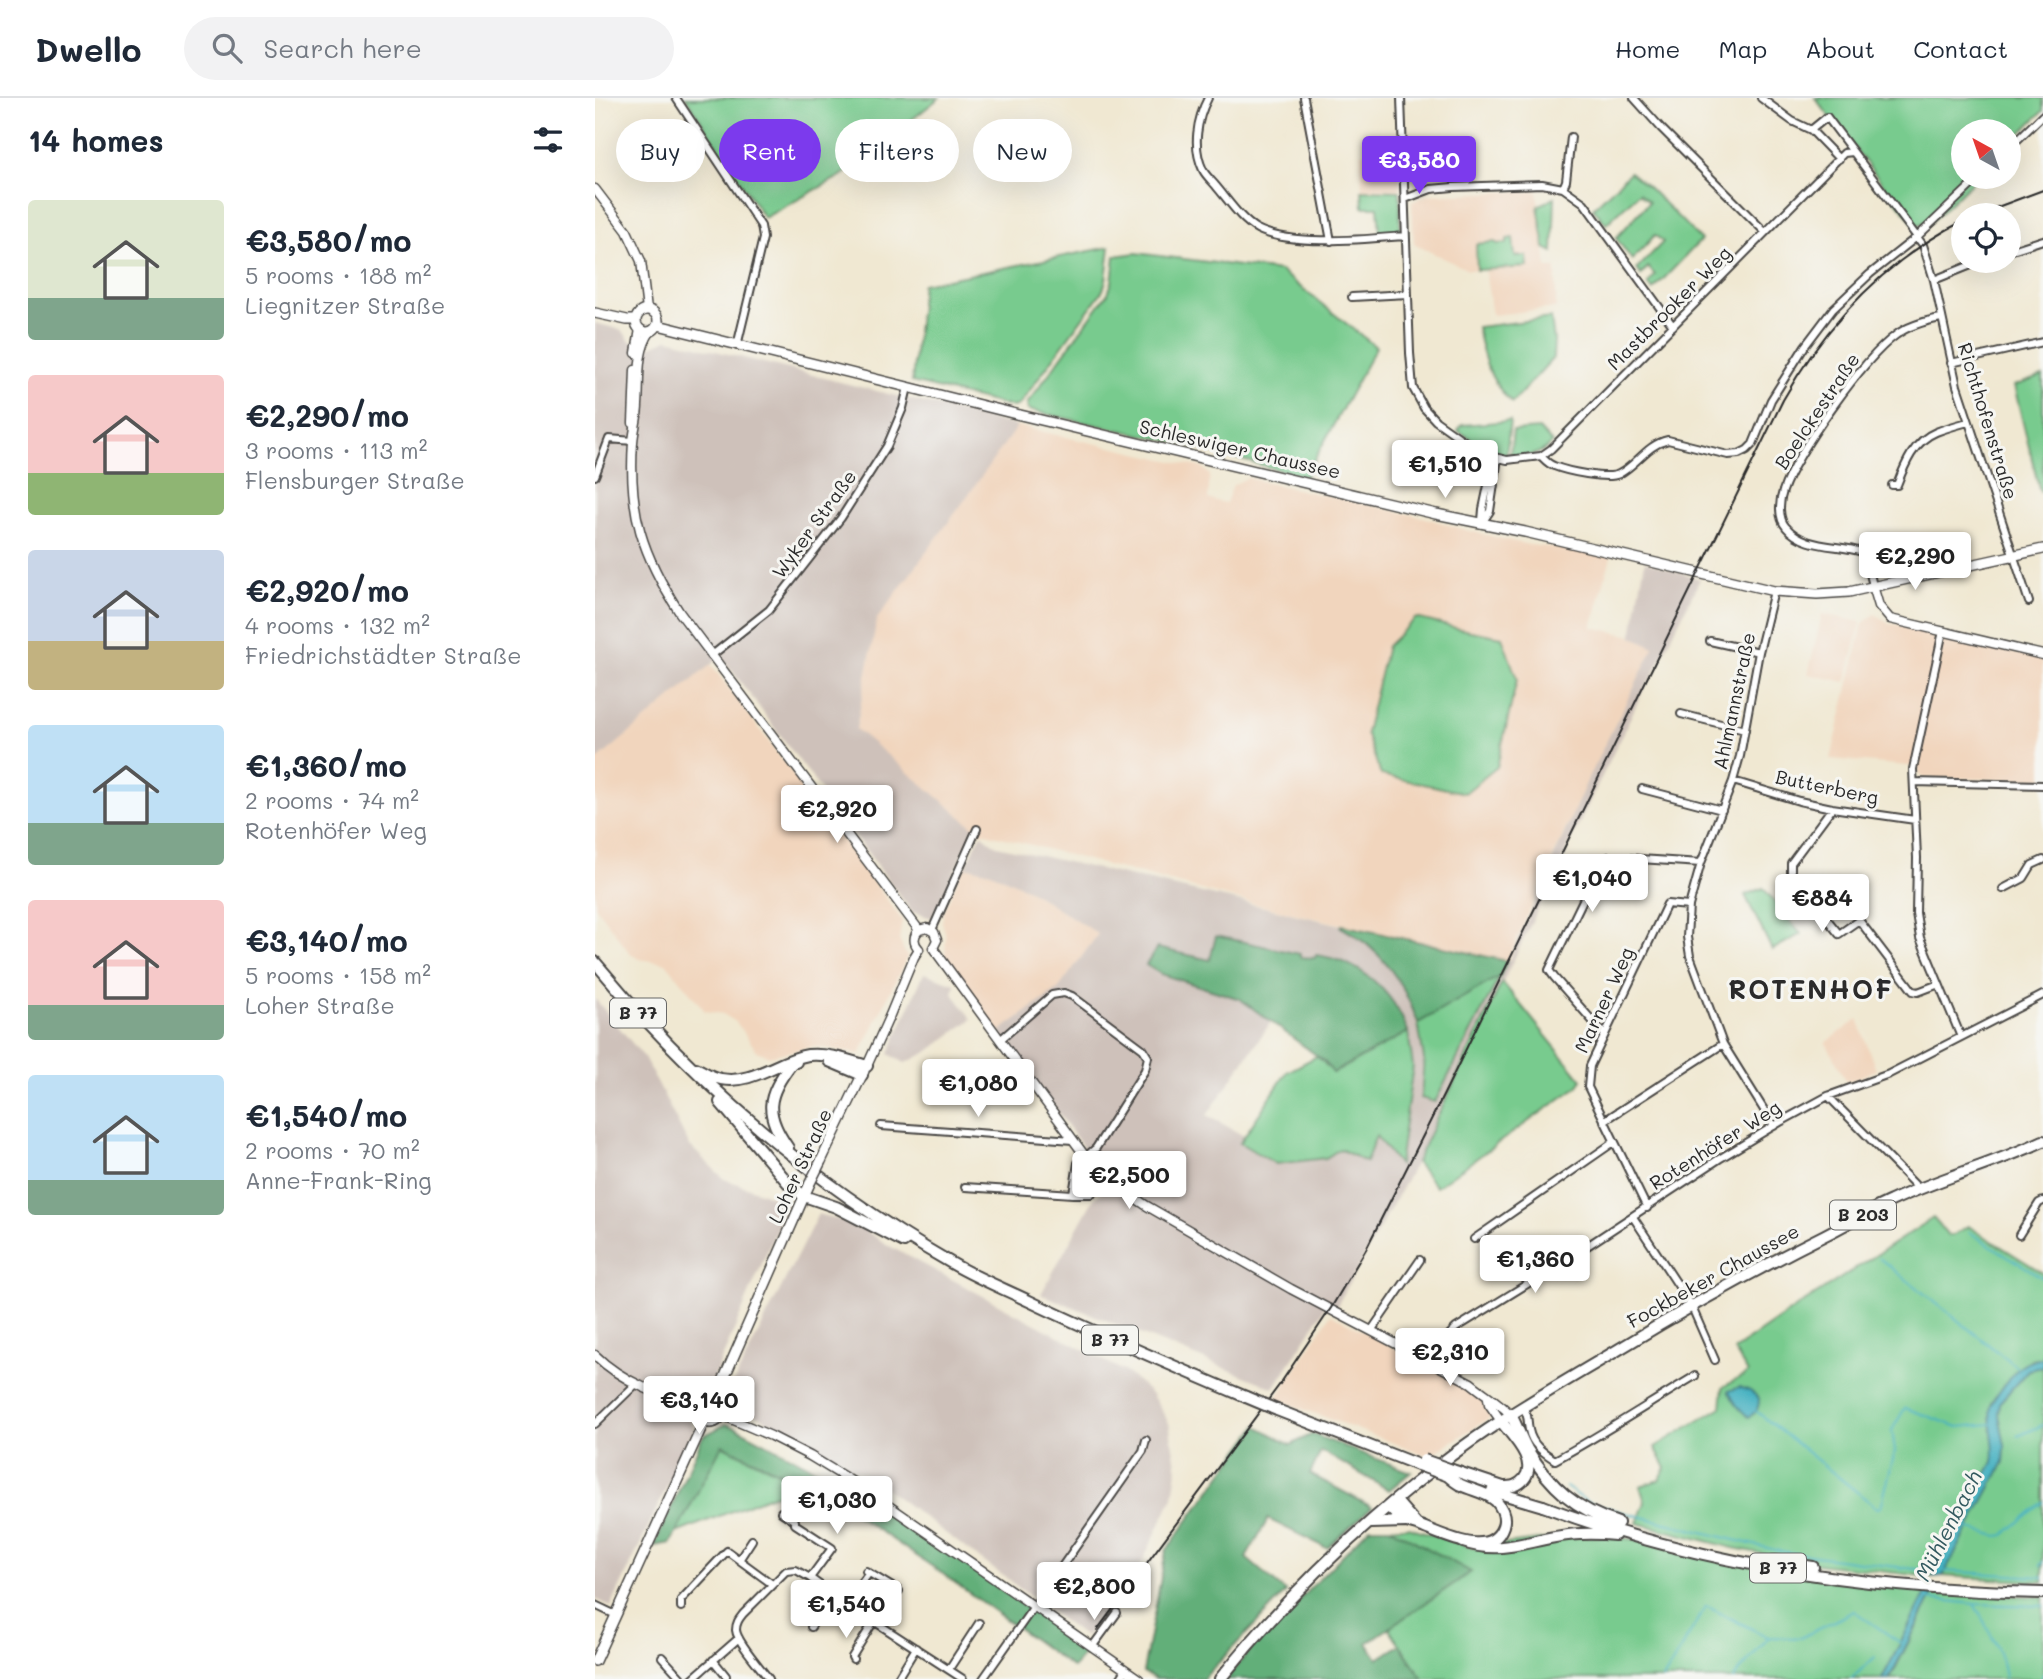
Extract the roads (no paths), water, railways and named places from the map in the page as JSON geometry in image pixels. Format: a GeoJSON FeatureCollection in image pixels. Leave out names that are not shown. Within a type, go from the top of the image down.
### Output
{"type":"FeatureCollection","features":[{"type":"Feature","properties":{"kind":"main road"},"geometry":{"type":"LineString","coordinates":[[595,313],[627,320],[638,325],[654,329],[659,320],[656,314],[647,310],[639,313],[638,325]]}},
{"type":"Feature","properties":{"kind":"main road","name":"Schleswiger Chaussee"},"geometry":{"type":"LineString","coordinates":[[654,329],[737,346],[1774,591],[1838,593],[2043,548]]}},
{"type":"Feature","properties":{"kind":"main road","name":"B 77"},"geometry":{"type":"LineString","coordinates":[[595,962],[693,1071],[796,1159],[886,1223],[954,1265],[1107,1339],[1349,1439],[1543,1506],[1725,1558],[1791,1571],[2043,1593]]}},
{"type":"Feature","properties":{"kind":"main road"},"geometry":{"type":"LineString","coordinates":[[683,1061],[720,1079],[732,1080],[756,1076],[806,1056],[823,1054],[864,1070]]}},
{"type":"Feature","properties":{"kind":"main road"},"geometry":{"type":"LineString","coordinates":[[796,1159],[777,1132],[771,1115],[772,1095],[776,1084],[792,1063],[823,1059],[864,1070]]}},
{"type":"Feature","properties":{"kind":"main road","name":"Loher Straße"},"geometry":{"type":"LineString","coordinates":[[715,1399],[800,1206],[864,1070]]}},
{"type":"Feature","properties":{"kind":"main road"},"geometry":{"type":"LineString","coordinates":[[693,1071],[781,1176],[800,1206],[836,1206],[933,1258],[954,1265]]}},
{"type":"Feature","properties":{"kind":"main road","name":"Fockbeker Chaussee"},"geometry":{"type":"LineString","coordinates":[[1220,1679],[1306,1583],[1370,1523],[1435,1468],[1506,1418],[1691,1305],[1889,1201],[2042,1144]]}},
{"type":"Feature","properties":{"kind":"main road"},"geometry":{"type":"LineString","coordinates":[[705,1399],[715,1399],[721,1405],[722,1415],[715,1422],[704,1422],[699,1416],[698,1407],[705,1399]]}},
{"type":"Feature","properties":{"kind":"main road"},"geometry":{"type":"LineString","coordinates":[[1449,1474],[1511,1487],[1522,1482],[1527,1474],[1528,1461],[1506,1418]]}},
{"type":"Feature","properties":{"kind":"main road"},"geometry":{"type":"LineString","coordinates":[[1506,1418],[1557,1490],[1591,1513],[1635,1533]]}},
{"type":"Feature","properties":{"kind":"main road"},"geometry":{"type":"LineString","coordinates":[[595,1661],[704,1422]]}},
{"type":"Feature","properties":{"kind":"main road"},"geometry":{"type":"LineString","coordinates":[[1449,1474],[1461,1485],[1492,1499],[1503,1514],[1502,1528],[1491,1540],[1463,1542]]}},
{"type":"Feature","properties":{"kind":"main road"},"geometry":{"type":"LineString","coordinates":[[1392,1504],[1411,1523]]}},
{"type":"Feature","properties":{"kind":"main road"},"geometry":{"type":"LineString","coordinates":[[1370,1523],[1411,1523],[1477,1547],[1491,1549],[1588,1533],[1635,1533]]}},
{"type":"Feature","properties":{"kind":"main road","name":"B 77"},"geometry":{"type":"LineString","coordinates":[[1942,1584],[2043,1586]]}},
{"type":"Feature","properties":{"kind":"street"},"geometry":{"type":"LineString","coordinates":[[676,98],[761,226],[763,238],[737,346]]}},
{"type":"Feature","properties":{"kind":"street"},"geometry":{"type":"LineString","coordinates":[[1208,98],[1201,111],[1197,142],[1204,173],[1243,217],[1257,228],[1280,236],[1331,241],[1405,236]]}},
{"type":"Feature","properties":{"kind":"street"},"geometry":{"type":"LineString","coordinates":[[1304,98],[1331,241]]}},
{"type":"Feature","properties":{"kind":"street"},"geometry":{"type":"LineString","coordinates":[[1401,98],[1409,353],[1413,388],[1424,408],[1436,421],[1486,455],[1507,460],[1541,456],[1551,465],[1608,477],[1618,474],[1659,442],[1668,440],[1728,454],[1739,454],[1748,450],[1771,400],[1805,346],[1833,309],[1870,274],[1918,236],[1967,189]]}},
{"type":"Feature","properties":{"kind":"street"},"geometry":{"type":"LineString","coordinates":[[1634,98],[1765,232]]}},
{"type":"Feature","properties":{"kind":"street"},"geometry":{"type":"LineString","coordinates":[[1761,98],[1792,121],[1811,130],[1839,159]]}},
{"type":"Feature","properties":{"kind":"street"},"geometry":{"type":"LineString","coordinates":[[2021,136],[2043,115]]}},
{"type":"Feature","properties":{"kind":"street","name":"Richthofenstraße"},"geometry":{"type":"LineString","coordinates":[[1811,130],[1826,117],[1918,236],[1934,280],[1951,363],[1968,422],[2029,602]]}},
{"type":"Feature","properties":{"kind":"street"},"geometry":{"type":"LineString","coordinates":[[1563,188],[1571,137]]}},
{"type":"Feature","properties":{"kind":"street","name":"Mastbrooker Weg"},"geometry":{"type":"LineString","coordinates":[[1541,456],[1561,439],[1844,153],[1853,152]]}},
{"type":"Feature","properties":{"kind":"street"},"geometry":{"type":"LineString","coordinates":[[1405,199],[1431,189],[1453,187],[1542,184],[1563,188],[1584,203],[1673,326]]}},
{"type":"Feature","properties":{"kind":"street"},"geometry":{"type":"LineString","coordinates":[[595,189],[627,231],[641,261],[647,310]]}},
{"type":"Feature","properties":{"kind":"street"},"geometry":{"type":"LineString","coordinates":[[2021,247],[2043,240]]}},
{"type":"Feature","properties":{"kind":"street"},"geometry":{"type":"LineString","coordinates":[[1934,280],[1951,273]]}},
{"type":"Feature","properties":{"kind":"street"},"geometry":{"type":"LineString","coordinates":[[1352,297],[1408,294]]}},
{"type":"Feature","properties":{"kind":"street","name":"Boelckestraße"},"geometry":{"type":"LineString","coordinates":[[1873,586],[1866,557],[1862,552],[1814,543],[1793,534],[1785,526],[1780,511],[1783,492],[1807,446],[1870,360],[1897,334],[1912,326],[1941,318]]}},
{"type":"Feature","properties":{"kind":"street"},"geometry":{"type":"LineString","coordinates":[[638,325],[632,413],[633,496],[643,544],[662,585],[711,656],[919,930]]}},
{"type":"Feature","properties":{"kind":"street"},"geometry":{"type":"LineString","coordinates":[[633,437],[638,414],[641,348],[654,329]]}},
{"type":"Feature","properties":{"kind":"street"},"geometry":{"type":"LineString","coordinates":[[1951,363],[2043,342]]}},
{"type":"Feature","properties":{"kind":"street","name":"Wyker Straße"},"geometry":{"type":"LineString","coordinates":[[711,656],[769,610],[841,518],[887,446],[903,408],[908,387]]}},
{"type":"Feature","properties":{"kind":"street"},"geometry":{"type":"LineString","coordinates":[[1892,485],[1897,485],[1909,457],[1922,440],[1934,433],[1968,422]]}},
{"type":"Feature","properties":{"kind":"street"},"geometry":{"type":"LineString","coordinates":[[595,476],[609,439],[633,437]]}},
{"type":"Feature","properties":{"kind":"street"},"geometry":{"type":"LineString","coordinates":[[1482,523],[1494,457]]}},
{"type":"Feature","properties":{"kind":"street"},"geometry":{"type":"LineString","coordinates":[[1873,586],[1879,606],[1890,618],[2043,655]]}},
{"type":"Feature","properties":{"kind":"street","name":"Ahlmannstraße"},"geometry":{"type":"LineString","coordinates":[[1774,591],[1733,780],[1701,863],[1689,906],[1687,937],[1690,956],[1723,1044],[1774,1126]]}},
{"type":"Feature","properties":{"kind":"street"},"geometry":{"type":"LineString","coordinates":[[1943,631],[1914,761],[1916,913],[1920,938],[1961,1037]]}},
{"type":"Feature","properties":{"kind":"street"},"geometry":{"type":"LineString","coordinates":[[1710,642],[1759,652]]}},
{"type":"Feature","properties":{"kind":"street"},"geometry":{"type":"LineString","coordinates":[[1681,714],[1745,730]]}},
{"type":"Feature","properties":{"kind":"street","name":"Butterberg"},"geometry":{"type":"LineString","coordinates":[[1733,780],[1773,794],[1832,808],[1915,820]]}},
{"type":"Feature","properties":{"kind":"street"},"geometry":{"type":"LineString","coordinates":[[1914,782],[2043,785]]}},
{"type":"Feature","properties":{"kind":"street"},"geometry":{"type":"LineString","coordinates":[[1642,789],[1723,810]]}},
{"type":"Feature","properties":{"kind":"street"},"geometry":{"type":"LineString","coordinates":[[1832,808],[1791,863],[1791,875],[1839,934],[1859,920],[1913,991],[1918,992],[1939,984]]}},
{"type":"Feature","properties":{"kind":"street"},"geometry":{"type":"LineString","coordinates":[[932,930],[977,830]]}},
{"type":"Feature","properties":{"kind":"street"},"geometry":{"type":"LineString","coordinates":[[1604,1034],[1549,970],[1600,865],[1609,857],[1701,863]]}},
{"type":"Feature","properties":{"kind":"street"},"geometry":{"type":"LineString","coordinates":[[2003,889],[2024,878],[2032,865],[2043,860]]}},
{"type":"Feature","properties":{"kind":"street","name":"Marner Weg"},"geometry":{"type":"LineString","coordinates":[[1647,1208],[1588,1087],[1590,1066],[1667,904],[1689,906]]}},
{"type":"Feature","properties":{"kind":"street"},"geometry":{"type":"LineString","coordinates":[[919,930],[932,930],[937,940],[933,948],[925,951],[919,949],[914,941],[919,930]]}},
{"type":"Feature","properties":{"kind":"street"},"geometry":{"type":"LineString","coordinates":[[933,948],[1085,1156],[1108,1180],[1147,1206],[1291,1289],[1471,1383],[1494,1400],[1506,1418]]}},
{"type":"Feature","properties":{"kind":"street","name":"Loher Straße"},"geometry":{"type":"LineString","coordinates":[[864,1070],[919,949]]}},
{"type":"Feature","properties":{"kind":"street"},"geometry":{"type":"LineString","coordinates":[[1000,1040],[1052,995],[1064,993],[1072,996],[1143,1049],[1148,1057],[1145,1070],[1096,1148],[1077,1163],[1073,1194]]}},
{"type":"Feature","properties":{"kind":"street","name":"Rotenhöfer Weg"},"geometry":{"type":"LineString","coordinates":[[1426,1358],[1456,1328],[1774,1126],[1828,1096],[1889,1074],[2043,995]]}},
{"type":"Feature","properties":{"kind":"street"},"geometry":{"type":"LineString","coordinates":[[1604,1121],[1723,1044]]}},
{"type":"Feature","properties":{"kind":"street"},"geometry":{"type":"LineString","coordinates":[[1828,1096],[1919,1189]]}},
{"type":"Feature","properties":{"kind":"street"},"geometry":{"type":"LineString","coordinates":[[881,1126],[1073,1140]]}},
{"type":"Feature","properties":{"kind":"street"},"geometry":{"type":"LineString","coordinates":[[1474,1239],[1614,1142]]}},
{"type":"Feature","properties":{"kind":"street"},"geometry":{"type":"LineString","coordinates":[[965,1187],[1091,1194],[1108,1180]]}},
{"type":"Feature","properties":{"kind":"street"},"geometry":{"type":"LineString","coordinates":[[2019,1235],[2039,1203],[2043,1201]]}},
{"type":"Feature","properties":{"kind":"street"},"geometry":{"type":"LineString","coordinates":[[1633,1217],[1691,1305],[1716,1360]]}},
{"type":"Feature","properties":{"kind":"street"},"geometry":{"type":"LineString","coordinates":[[1371,1331],[1420,1260]]}},
{"type":"Feature","properties":{"kind":"street"},"geometry":{"type":"LineString","coordinates":[[595,1355],[619,1375],[636,1384],[698,1407]]}},
{"type":"Feature","properties":{"kind":"street"},"geometry":{"type":"LineString","coordinates":[[1523,1408],[1528,1418],[1532,1440],[1539,1449],[1555,1460],[1695,1376]]}},
{"type":"Feature","properties":{"kind":"street"},"geometry":{"type":"LineString","coordinates":[[595,1424],[636,1384]]}},
{"type":"Feature","properties":{"kind":"street"},"geometry":{"type":"LineString","coordinates":[[722,1415],[771,1436],[832,1469],[1139,1679]]}},
{"type":"Feature","properties":{"kind":"street"},"geometry":{"type":"LineString","coordinates":[[983,1679],[1143,1451],[1146,1440]]}},
{"type":"Feature","properties":{"kind":"street"},"geometry":{"type":"LineString","coordinates":[[782,1512],[795,1521],[795,1524],[832,1548],[810,1577]]}},
{"type":"Feature","properties":{"kind":"street"},"geometry":{"type":"LineString","coordinates":[[739,1560],[752,1540]]}},
{"type":"Feature","properties":{"kind":"street"},"geometry":{"type":"LineString","coordinates":[[681,1607],[681,1600],[727,1551],[772,1584]]}},
{"type":"Feature","properties":{"kind":"street"},"geometry":{"type":"LineString","coordinates":[[769,1679],[736,1634],[737,1621],[786,1571],[796,1570],[964,1679]]}},
{"type":"Feature","properties":{"kind":"street"},"geometry":{"type":"LineString","coordinates":[[847,1603],[868,1572],[899,1591]]}},
{"type":"Feature","properties":{"kind":"street"},"geometry":{"type":"LineString","coordinates":[[811,1627],[832,1594]]}},
{"type":"Feature","properties":{"kind":"street"},"geometry":{"type":"LineString","coordinates":[[595,1605],[616,1615]]}},
{"type":"Feature","properties":{"kind":"street"},"geometry":{"type":"LineString","coordinates":[[1092,1647],[1117,1613]]}},
{"type":"Feature","properties":{"kind":"street"},"geometry":{"type":"LineString","coordinates":[[853,1659],[874,1620]]}},
{"type":"Feature","properties":{"kind":"street"},"geometry":{"type":"LineString","coordinates":[[949,1669],[979,1623]]}},
{"type":"Feature","properties":{"kind":"street"},"geometry":{"type":"LineString","coordinates":[[692,1679],[739,1638]]}},
{"type":"Feature","properties":{"kind":"street"},"geometry":{"type":"LineString","coordinates":[[897,1679],[916,1648]]}},
{"type":"Feature","properties":{"kind":"street"},"geometry":{"type":"LineString","coordinates":[[662,1657],[682,1679]]}},
{"type":"Feature","properties":{"kind":"street"},"geometry":{"type":"LineString","coordinates":[[713,1660],[726,1676]]}},
{"type":"Feature","properties":{"kind":"street"},"geometry":{"type":"LineString","coordinates":[[1120,1679],[1125,1670]]}},
{"type":"Feature","properties":{"kind":"water"},"geometry":{"type":"Polygon","coordinates":[[[2043,1358],[2043,1367],[2028,1370],[2000,1402],[2004,1462],[1943,1576],[1932,1577],[1993,1462],[1990,1412],[1992,1401],[2017,1369],[2028,1362],[2043,1358]]]}},
{"type":"Feature","properties":{"kind":"water"},"geometry":{"type":"Polygon","coordinates":[[[1740,1387],[1759,1398],[1757,1410],[1748,1417],[1728,1391],[1740,1387]]]}},
{"type":"Feature","properties":{"kind":"water"},"geometry":{"type":"Polygon","coordinates":[[[1927,1591],[1934,1592],[1889,1679],[1882,1679],[1927,1591]]]}},
{"type":"Feature","properties":{"kind":"waterway"},"geometry":{"type":"LineString","coordinates":[[1969,1232],[2043,1278]]}},
{"type":"Feature","properties":{"kind":"waterway"},"geometry":{"type":"LineString","coordinates":[[1879,1258],[2018,1368]]}},
{"type":"Feature","properties":{"kind":"waterway"},"geometry":{"type":"LineString","coordinates":[[1756,1411],[1877,1508],[1881,1507],[1895,1451],[1892,1430],[1905,1408],[1958,1427],[1991,1424]]}},
{"type":"Feature","properties":{"kind":"waterway"},"geometry":{"type":"LineString","coordinates":[[2018,1436],[2043,1425]]}},
{"type":"Feature","properties":{"kind":"waterway","name":"Mühlenbach"},"geometry":{"type":"LineString","coordinates":[[1566,1487],[1586,1501],[1622,1512],[1779,1551],[1937,1571]]}},
{"type":"Feature","properties":{"kind":"waterway","name":"Mühlenbach"},"geometry":{"type":"LineString","coordinates":[[1969,1529],[2004,1535],[2043,1502]]}},
{"type":"Feature","properties":{"kind":"waterway","name":"Mühlenbach"},"geometry":{"type":"LineString","coordinates":[[1943,1571],[2043,1577]]}},
{"type":"Feature","properties":{"kind":"waterway"},"geometry":{"type":"LineString","coordinates":[[1929,1599],[1974,1604],[2043,1606]]}},
{"type":"Feature","properties":{"kind":"waterway"},"geometry":{"type":"LineString","coordinates":[[1974,1604],[1998,1649],[2005,1679]]}},
{"type":"Feature","properties":{"kind":"waterway"},"geometry":{"type":"LineString","coordinates":[[1663,1679],[1706,1606],[1768,1637],[1800,1638],[1854,1611],[1902,1644]]}},
{"type":"Feature","properties":{"kind":"waterway"},"geometry":{"type":"LineString","coordinates":[[1733,1679],[1768,1638]]}},
{"type":"Feature","properties":{"kind":"waterway"},"geometry":{"type":"LineString","coordinates":[[1851,1679],[1875,1657]]}},
{"type":"Feature","properties":{"kind":"waterway"},"geometry":{"type":"LineString","coordinates":[[2041,1679],[2043,1674]]}},
{"type":"Feature","properties":{"kind":"railway"},"geometry":{"type":"LineString","coordinates":[[2008,203],[2043,190]]}},
{"type":"Feature","properties":{"kind":"railway"},"geometry":{"type":"LineString","coordinates":[[1097,1630],[1280,1384],[1331,1308],[1366,1249],[1783,400],[1800,372],[1838,321],[1883,275],[1908,255],[1951,228]]}},
{"type":"Feature","properties":{"kind":"district","name":"ROTENHOF"},"geometry":{"type":"Point","coordinates":[1811,990]}}]}
